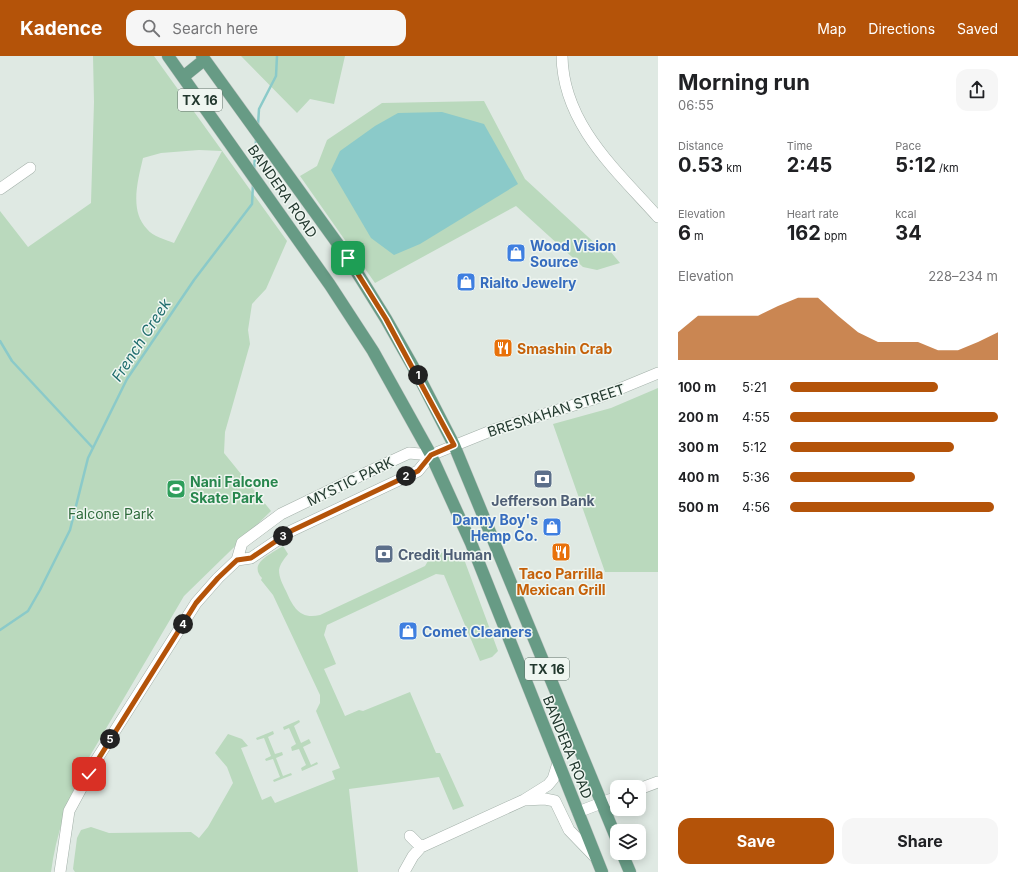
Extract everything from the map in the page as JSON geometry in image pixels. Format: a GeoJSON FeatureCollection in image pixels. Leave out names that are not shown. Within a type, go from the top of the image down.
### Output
{"type":"FeatureCollection","features":[{"type":"Feature","properties":{"kind":"main road","name":"BANDERA ROAD"},"geometry":{"type":"LineString","coordinates":[[168,56],[270,198],[330,285],[373,351],[431,455],[463,524],[602,872]]}},
{"type":"Feature","properties":{"kind":"main road","name":"BANDERA ROAD"},"geometry":{"type":"LineString","coordinates":[[203,58],[348,258],[383,314],[420,379],[454,445],[611,824]]}},
{"type":"Feature","properties":{"kind":"main road"},"geometry":{"type":"LineString","coordinates":[[183,77],[203,58]]}},
{"type":"Feature","properties":{"kind":"main road"},"geometry":{"type":"LineString","coordinates":[[625,860],[630,872]]}},
{"type":"Feature","properties":{"kind":"street"},"geometry":{"type":"LineString","coordinates":[[562,56],[563,75],[568,93],[582,126],[603,155],[658,217]]}},
{"type":"Feature","properties":{"kind":"street"},"geometry":{"type":"LineString","coordinates":[[0,189],[30,168]]}},
{"type":"Feature","properties":{"kind":"street","name":"BRESNAHAN STREET"},"geometry":{"type":"LineString","coordinates":[[431,455],[493,430],[600,397],[658,373]]}},
{"type":"Feature","properties":{"kind":"street","name":"MYSTIC PARK"},"geometry":{"type":"LineString","coordinates":[[60,872],[69,812],[97,759],[196,603],[218,578],[237,560],[242,543],[281,514],[409,453],[431,455]]}},
{"type":"Feature","properties":{"kind":"street","name":"MYSTIC PARK"},"geometry":{"type":"LineString","coordinates":[[237,560],[251,558],[291,531],[418,471],[431,455]]}},
{"type":"Feature","properties":{"kind":"street"},"geometry":{"type":"LineString","coordinates":[[404,872],[413,856],[421,847],[524,800],[548,785],[553,779],[558,763]]}},
{"type":"Feature","properties":{"kind":"street"},"geometry":{"type":"LineString","coordinates":[[646,786],[658,782]]}},
{"type":"Feature","properties":{"kind":"street"},"geometry":{"type":"LineString","coordinates":[[524,800],[545,799],[555,802],[569,830],[596,858]]}},
{"type":"Feature","properties":{"kind":"street"},"geometry":{"type":"LineString","coordinates":[[578,812],[610,800]]}},
{"type":"Feature","properties":{"kind":"street"},"geometry":{"type":"LineString","coordinates":[[410,836],[421,847]]}},
{"type":"Feature","properties":{"kind":"green space","name":"Falcone Park"},"geometry":{"type":"Polygon","coordinates":[[[93,56],[154,56],[287,241],[266,289],[252,304],[248,330],[250,344],[225,432],[224,453],[271,511],[184,596],[84,766],[63,818],[51,872],[0,872],[0,211],[28,247],[91,203],[94,102],[93,56]],[[199,150],[161,153],[143,158],[136,195],[138,213],[141,222],[152,234],[174,243],[222,151],[199,150]]]}},
{"type":"Feature","properties":{"kind":"green space"},"geometry":{"type":"Polygon","coordinates":[[[241,56],[345,56],[334,104],[310,99],[297,113],[241,56]]]}},
{"type":"Feature","properties":{"kind":"green space"},"geometry":{"type":"Polygon","coordinates":[[[484,101],[525,179],[599,247],[610,251],[620,263],[597,270],[583,267],[516,206],[375,283],[300,176],[317,166],[327,140],[382,103],[484,101]]]}},
{"type":"Feature","properties":{"kind":"green space"},"geometry":{"type":"Polygon","coordinates":[[[658,388],[658,572],[605,572],[553,424],[611,408],[658,388]]]}},
{"type":"Feature","properties":{"kind":"green space"},"geometry":{"type":"Polygon","coordinates":[[[283,546],[288,554],[279,570],[282,584],[291,602],[298,611],[307,616],[320,615],[425,566],[428,561],[443,552],[452,554],[461,551],[498,651],[492,657],[480,661],[444,575],[436,574],[327,625],[324,635],[336,664],[324,669],[345,716],[359,710],[363,711],[410,692],[436,753],[440,753],[464,806],[453,810],[439,777],[349,789],[358,872],[75,872],[73,869],[77,838],[81,830],[91,827],[109,833],[191,832],[199,838],[208,827],[233,783],[227,767],[215,753],[228,734],[242,739],[248,746],[241,748],[262,800],[271,796],[275,803],[335,779],[332,771],[340,768],[316,711],[320,703],[320,695],[273,595],[261,580],[262,578],[258,573],[259,563],[283,546]]]}},
{"type":"Feature","properties":{"kind":"green space"},"geometry":{"type":"Polygon","coordinates":[[[299,720],[300,722],[294,726],[301,743],[309,739],[311,743],[303,747],[311,765],[317,762],[318,764],[302,771],[301,768],[306,765],[299,749],[292,751],[291,747],[296,744],[289,728],[284,730],[283,727],[299,720]]]}},
{"type":"Feature","properties":{"kind":"green space"},"geometry":{"type":"Polygon","coordinates":[[[273,731],[274,734],[268,737],[275,754],[282,752],[283,755],[276,758],[283,776],[291,773],[292,775],[274,782],[273,780],[280,777],[273,759],[266,761],[265,759],[271,756],[264,738],[257,740],[256,738],[273,731]]]}},
{"type":"Feature","properties":{"kind":"water"},"geometry":{"type":"Polygon","coordinates":[[[442,112],[484,124],[518,184],[420,244],[394,255],[371,238],[331,170],[340,151],[375,126],[398,113],[442,112]]]}},
{"type":"Feature","properties":{"kind":"waterway","name":"French Creek"},"geometry":{"type":"LineString","coordinates":[[258,125],[259,109],[276,76],[277,56]]}},
{"type":"Feature","properties":{"kind":"waterway","name":"French Creek"},"geometry":{"type":"LineString","coordinates":[[254,171],[256,140]]}},
{"type":"Feature","properties":{"kind":"waterway","name":"French Creek"},"geometry":{"type":"LineString","coordinates":[[0,630],[28,611],[40,590],[70,530],[88,458],[127,379],[194,280],[252,204],[253,184]]}},
{"type":"Feature","properties":{"kind":"waterway"},"geometry":{"type":"LineString","coordinates":[[0,341],[12,361],[93,448]]}},
{"type":"Feature","properties":{"kind":"place","name":"Wood Vision Source"},"geometry":{"type":"Point","coordinates":[516,253]}},
{"type":"Feature","properties":{"kind":"place","name":"Rialto Jewelry"},"geometry":{"type":"Point","coordinates":[466,282]}},
{"type":"Feature","properties":{"kind":"place","name":"Smashin Crab"},"geometry":{"type":"Point","coordinates":[503,348]}},
{"type":"Feature","properties":{"kind":"place","name":"Jefferson Bank"},"geometry":{"type":"Point","coordinates":[543,479]}},
{"type":"Feature","properties":{"kind":"place","name":"Nani Falcone Skate Park"},"geometry":{"type":"Point","coordinates":[176,489]}},
{"type":"Feature","properties":{"kind":"place","name":"Danny Boy's Hemp Co."},"geometry":{"type":"Point","coordinates":[552,527]}},
{"type":"Feature","properties":{"kind":"place","name":"Taco Parrilla Mexican Grill"},"geometry":{"type":"Point","coordinates":[561,552]}},
{"type":"Feature","properties":{"kind":"place","name":"Credit Human"},"geometry":{"type":"Point","coordinates":[384,554]}},
{"type":"Feature","properties":{"kind":"place","name":"Comet Cleaners"},"geometry":{"type":"Point","coordinates":[408,631]}},
{"type":"Feature","properties":{"kind":"route"},"geometry":{"type":"LineString","coordinates":[[89,774],[196,603],[218,578],[237,560],[251,558],[291,531],[418,471],[431,455],[454,445],[420,379],[386,319],[348,258]]}}]}
